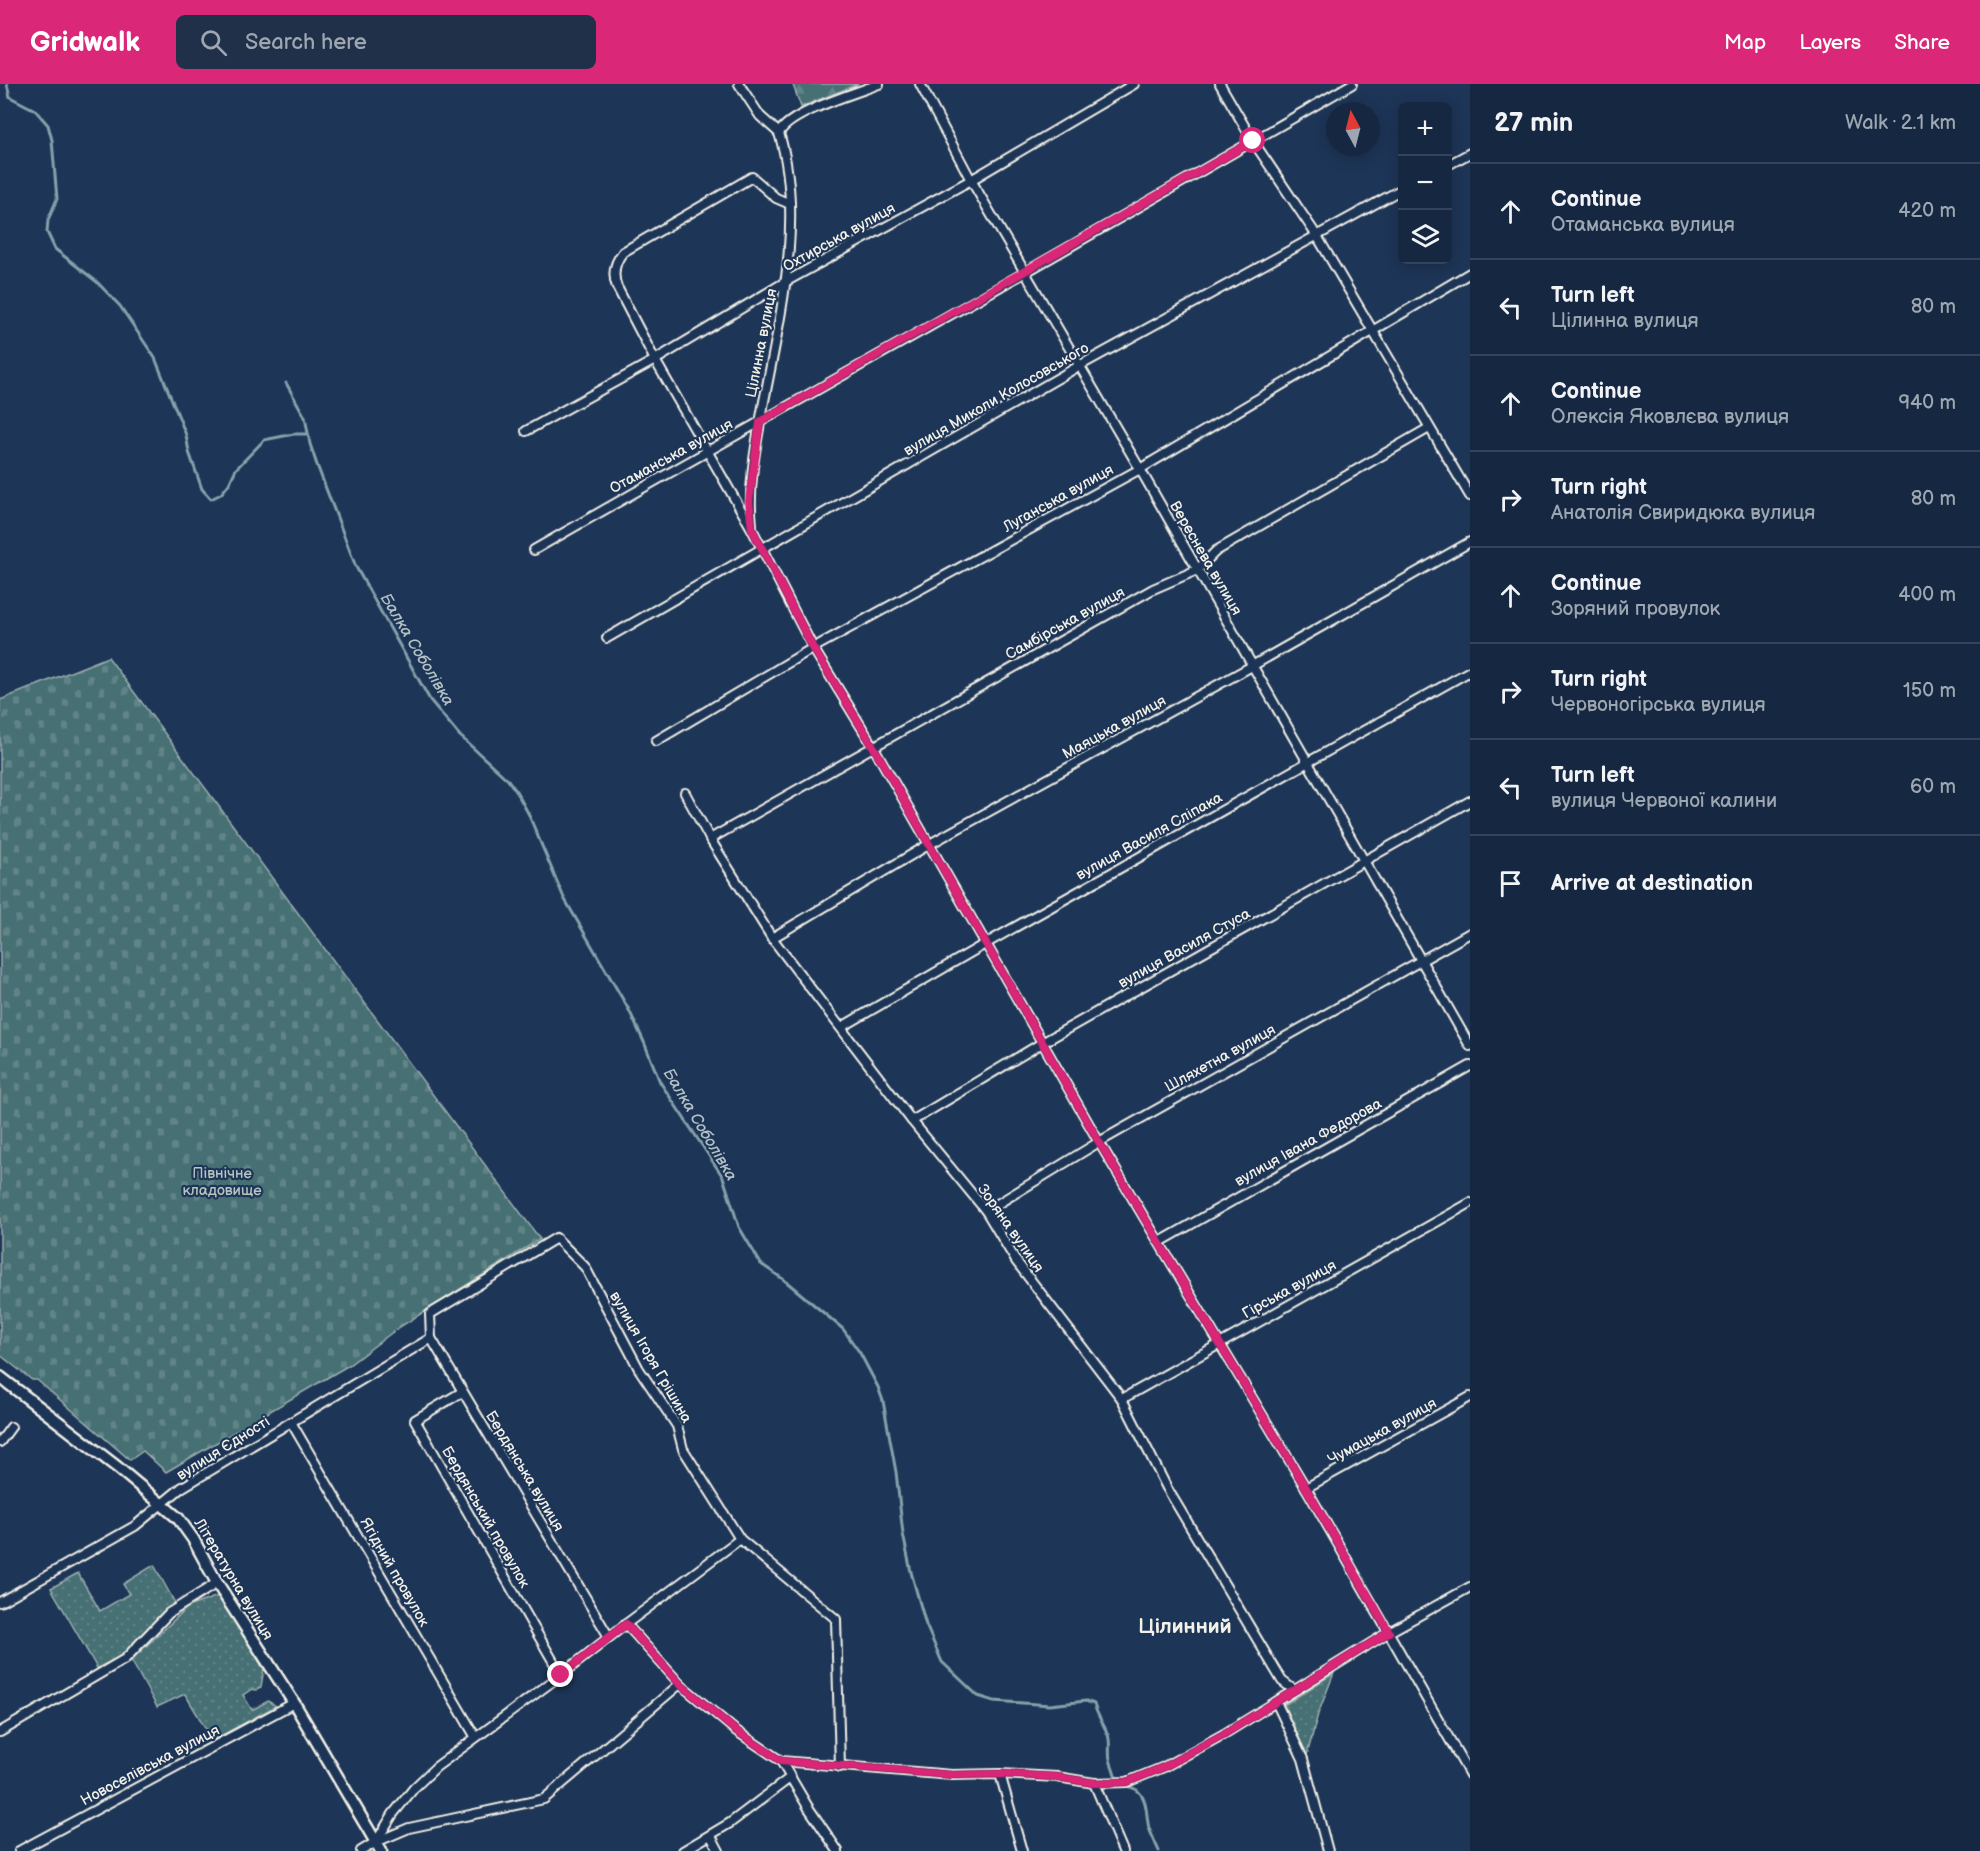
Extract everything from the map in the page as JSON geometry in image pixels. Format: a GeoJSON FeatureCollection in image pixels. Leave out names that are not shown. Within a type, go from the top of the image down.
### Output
{"type":"FeatureCollection","features":[{"type":"Feature","properties":{"kind":"street"},"geometry":{"type":"LineString","coordinates":[[739,84],[760,116],[778,133],[782,126],[799,115],[879,84]]}},
{"type":"Feature","properties":{"kind":"street","name":"Вереснева вулиця"},"geometry":{"type":"LineString","coordinates":[[920,84],[971,180],[1140,469],[1470,1046]]}},
{"type":"Feature","properties":{"kind":"street","name":"Охтирська вулиця"},"geometry":{"type":"LineString","coordinates":[[526,431],[655,360],[787,281],[971,180],[1134,84]]}},
{"type":"Feature","properties":{"kind":"street"},"geometry":{"type":"LineString","coordinates":[[1220,84],[1253,141],[1317,236],[1470,496]]}},
{"type":"Feature","properties":{"kind":"street","name":"Отаманська вулиця"},"geometry":{"type":"LineString","coordinates":[[534,550],[1352,84]]}},
{"type":"Feature","properties":{"kind":"street","name":"Цілинна вулиця"},"geometry":{"type":"LineString","coordinates":[[752,529],[749,501],[760,422],[787,281],[790,204],[788,175],[778,133]]}},
{"type":"Feature","properties":{"kind":"street"},"geometry":{"type":"LineString","coordinates":[[1452,163],[1470,153]]}},
{"type":"Feature","properties":{"kind":"street"},"geometry":{"type":"LineString","coordinates":[[790,204],[776,198],[752,177],[623,252],[617,259],[614,278],[655,360],[752,529],[813,648],[873,746],[1099,1142],[1306,1488],[1470,1775]]}},
{"type":"Feature","properties":{"kind":"street","name":"вулиця Миколи Колосовського"},"geometry":{"type":"LineString","coordinates":[[607,638],[1079,366],[1398,191]]}},
{"type":"Feature","properties":{"kind":"street","name":"Луганська вулиця"},"geometry":{"type":"LineString","coordinates":[[656,741],[813,648],[1140,469],[1470,273]]}},
{"type":"Feature","properties":{"kind":"street","name":"Самбірська вулиця"},"geometry":{"type":"LineString","coordinates":[[710,839],[1153,589],[1197,570],[1216,551],[1429,428]]}},
{"type":"Feature","properties":{"kind":"street","name":"Маяцька вулиця"},"geometry":{"type":"LineString","coordinates":[[772,938],[928,845],[1252,666],[1470,542]]}},
{"type":"Feature","properties":{"kind":"street","name":"вулиця Василя Сліпака"},"geometry":{"type":"LineString","coordinates":[[842,1028],[985,944],[1470,671]]}},
{"type":"Feature","properties":{"kind":"street","name":"Зоряна вулиця"},"geometry":{"type":"LineString","coordinates":[[685,793],[710,839],[772,938],[912,1121],[986,1211],[1016,1261],[1122,1399],[1167,1488],[1200,1546],[1282,1681],[1294,1690]]}},
{"type":"Feature","properties":{"kind":"street","name":"вулиця Василя Стуса"},"geometry":{"type":"LineString","coordinates":[[912,1121],[1042,1042],[1470,801]]}},
{"type":"Feature","properties":{"kind":"street","name":"Шляхетна вулиця"},"geometry":{"type":"LineString","coordinates":[[986,1211],[1099,1142],[1470,933]]}},
{"type":"Feature","properties":{"kind":"street","name":"вулиця Івана Федорова"},"geometry":{"type":"LineString","coordinates":[[1160,1242],[1470,1066]]}},
{"type":"Feature","properties":{"kind":"street","name":"Гірська вулиця"},"geometry":{"type":"LineString","coordinates":[[1122,1399],[1470,1203]]}},
{"type":"Feature","properties":{"kind":"street","name":"вулиця Ігоря Грішина"},"geometry":{"type":"LineString","coordinates":[[430,1314],[556,1238],[585,1267],[639,1369],[677,1426],[683,1449],[740,1539],[836,1619],[840,1767]]}},
{"type":"Feature","properties":{"kind":"street","name":"Бердянська вулиця"},"geometry":{"type":"LineString","coordinates":[[430,1314],[431,1338],[609,1637]]}},
{"type":"Feature","properties":{"kind":"street","name":"вулиця Єдності"},"geometry":{"type":"LineString","coordinates":[[0,1602],[135,1526],[181,1488],[431,1338]]}},
{"type":"Feature","properties":{"kind":"street","name":"Літературна вулиця"},"geometry":{"type":"LineString","coordinates":[[0,1377],[164,1504],[178,1518],[294,1702],[379,1846]]}},
{"type":"Feature","properties":{"kind":"street","name":"Бердянський провулок"},"geometry":{"type":"LineString","coordinates":[[462,1392],[415,1420],[561,1675]]}},
{"type":"Feature","properties":{"kind":"street","name":"Чумацька вулиця"},"geometry":{"type":"LineString","coordinates":[[1306,1488],[1470,1397]]}},
{"type":"Feature","properties":{"kind":"street","name":"Ягідний провулок"},"geometry":{"type":"LineString","coordinates":[[291,1422],[475,1736]]}},
{"type":"Feature","properties":{"kind":"street"},"geometry":{"type":"LineString","coordinates":[[0,1442],[11,1427]]}},
{"type":"Feature","properties":{"kind":"street"},"geometry":{"type":"LineString","coordinates":[[379,1846],[393,1814],[414,1788],[436,1767],[740,1539]]}},
{"type":"Feature","properties":{"kind":"street"},"geometry":{"type":"LineString","coordinates":[[0,1732],[125,1659],[169,1613],[217,1582]]}},
{"type":"Feature","properties":{"kind":"street"},"geometry":{"type":"LineString","coordinates":[[781,1761],[952,1775],[1000,1774],[1057,1777],[1094,1783],[1127,1782],[1164,1767],[1276,1702],[1389,1632],[1470,1587]]}},
{"type":"Feature","properties":{"kind":"street"},"geometry":{"type":"LineString","coordinates":[[626,1624],[680,1684],[735,1730],[781,1761],[808,1807],[838,1851]]}},
{"type":"Feature","properties":{"kind":"street"},"geometry":{"type":"LineString","coordinates":[[361,1851],[379,1846],[409,1828],[544,1800],[680,1684]]}},
{"type":"Feature","properties":{"kind":"street","name":"Новоселівська вулиця"},"geometry":{"type":"LineString","coordinates":[[19,1851],[294,1702]]}},
{"type":"Feature","properties":{"kind":"street"},"geometry":{"type":"LineString","coordinates":[[1276,1702],[1303,1759],[1328,1851]]}},
{"type":"Feature","properties":{"kind":"street"},"geometry":{"type":"LineString","coordinates":[[1000,1774],[1022,1851]]}},
{"type":"Feature","properties":{"kind":"street"},"geometry":{"type":"LineString","coordinates":[[683,1851],[711,1836],[791,1777]]}},
{"type":"Feature","properties":{"kind":"street"},"geometry":{"type":"LineString","coordinates":[[1094,1783],[1123,1851]]}},
{"type":"Feature","properties":{"kind":"street"},"geometry":{"type":"LineString","coordinates":[[711,1836],[719,1851]]}},
{"type":"Feature","properties":{"kind":"green space"},"geometry":{"type":"Polygon","coordinates":[[[858,84],[801,107],[793,85],[858,84]]]}},
{"type":"Feature","properties":{"kind":"green space","name":"Північне кладовище"},"geometry":{"type":"Polygon","coordinates":[[[108,657],[540,1239],[398,1328],[349,1365],[166,1472],[143,1451],[130,1460],[37,1380],[32,1380],[0,1355],[0,700],[108,657]]]}},
{"type":"Feature","properties":{"kind":"green space"},"geometry":{"type":"Polygon","coordinates":[[[154,1565],[175,1603],[124,1655],[97,1668],[51,1588],[78,1573],[100,1611],[129,1594],[123,1584],[154,1565]]]}},
{"type":"Feature","properties":{"kind":"green space"},"geometry":{"type":"Polygon","coordinates":[[[218,1596],[264,1668],[261,1687],[256,1690],[252,1689],[243,1695],[252,1710],[268,1701],[276,1706],[215,1739],[209,1734],[185,1694],[157,1707],[131,1660],[188,1607],[218,1596]]]}},
{"type":"Feature","properties":{"kind":"green space"},"geometry":{"type":"Polygon","coordinates":[[[1334,1673],[1318,1714],[1307,1755],[1284,1705],[1334,1673]]]}},
{"type":"Feature","properties":{"kind":"waterway","name":"Балка Соболівка"},"geometry":{"type":"LineString","coordinates":[[7,84],[10,97],[35,110],[48,125],[52,140],[57,199],[48,220],[47,232],[55,249],[97,282],[120,306],[155,358],[186,435],[189,452],[202,489],[211,499],[221,494],[236,469],[264,440],[294,434],[308,434]]}},
{"type":"Feature","properties":{"kind":"waterway","name":"Балка Соболівка"},"geometry":{"type":"LineString","coordinates":[[286,383],[305,417],[317,465],[356,567],[430,700],[460,736],[508,780],[516,791],[528,813],[564,898],[629,1010],[660,1082],[723,1177],[739,1227],[761,1264],[783,1279],[843,1329],[860,1353],[878,1387],[883,1401],[896,1472],[903,1534],[911,1572],[926,1625],[942,1662],[978,1696],[994,1701],[1050,1705],[1086,1701],[1094,1704],[1109,1738],[1109,1756],[1116,1782],[1136,1789],[1141,1795],[1149,1828],[1159,1851]]}},
{"type":"Feature","properties":{"kind":"district","name":"Цілинний"},"geometry":{"type":"Point","coordinates":[1185,1626]}},
{"type":"Feature","properties":{"kind":"route"},"geometry":{"type":"LineString","coordinates":[[561,1675],[626,1624],[680,1684],[735,1730],[781,1761],[952,1775],[1000,1774],[1057,1777],[1094,1783],[1127,1782],[1164,1767],[1224,1734],[1389,1632],[1306,1488],[1099,1142],[873,746],[813,648],[752,529],[749,501],[760,422],[1253,141]]}}]}
